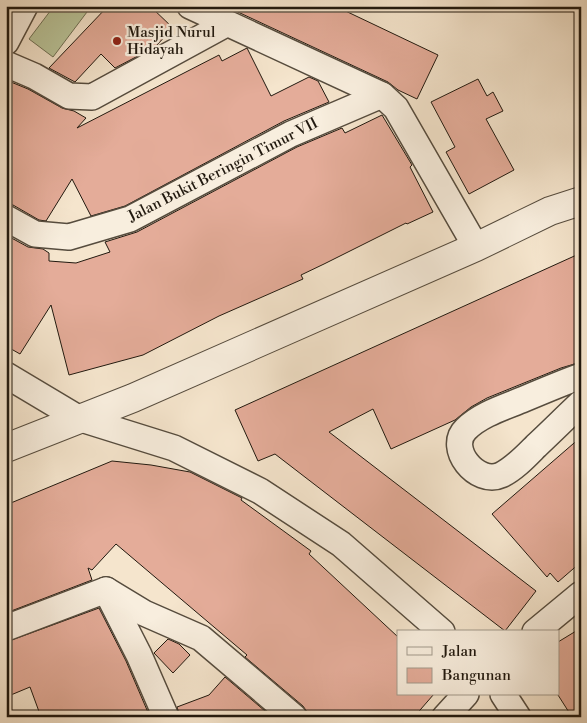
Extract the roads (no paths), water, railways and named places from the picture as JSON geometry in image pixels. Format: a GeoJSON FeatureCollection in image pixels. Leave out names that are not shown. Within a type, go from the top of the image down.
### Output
{"type":"FeatureCollection","features":[{"type":"Feature","properties":{"kind":"street"},"geometry":{"type":"LineString","coordinates":[[6,42],[25,6]]}},
{"type":"Feature","properties":{"kind":"street"},"geometry":{"type":"LineString","coordinates":[[190,6],[382,95],[396,108],[476,247]]}},
{"type":"Feature","properties":{"kind":"street"},"geometry":{"type":"LineString","coordinates":[[6,64],[34,76],[69,96],[92,97],[226,24]]}},
{"type":"Feature","properties":{"kind":"street","name":"Jalan Bukit Beringin Timur VII"},"geometry":{"type":"LineString","coordinates":[[6,218],[35,234],[69,237],[130,219],[291,134],[382,95]]}},
{"type":"Feature","properties":{"kind":"street"},"geometry":{"type":"LineString","coordinates":[[6,448],[78,418],[133,398],[476,247],[550,211],[581,201]]}},
{"type":"Feature","properties":{"kind":"street"},"geometry":{"type":"LineString","coordinates":[[6,375],[78,418],[174,448],[260,491],[341,544],[440,630]]}},
{"type":"Feature","properties":{"kind":"street"},"geometry":{"type":"LineString","coordinates":[[581,376],[503,408],[466,428],[460,440],[462,456],[468,465],[477,472],[490,477],[502,474],[520,461],[581,403]]}},
{"type":"Feature","properties":{"kind":"street"},"geometry":{"type":"LineString","coordinates":[[6,628],[106,590]]}},
{"type":"Feature","properties":{"kind":"street"},"geometry":{"type":"LineString","coordinates":[[106,590],[139,655],[166,717]]}},
{"type":"Feature","properties":{"kind":"street"},"geometry":{"type":"LineString","coordinates":[[106,590],[144,613],[201,638],[294,717]]}},
{"type":"Feature","properties":{"kind":"street"},"geometry":{"type":"LineString","coordinates":[[537,630],[581,594]]}},
{"type":"Feature","properties":{"kind":"street"},"geometry":{"type":"LineString","coordinates":[[445,717],[464,696]]}},
{"type":"Feature","properties":{"kind":"street"},"geometry":{"type":"LineString","coordinates":[[505,696],[518,717]]}},
{"type":"Feature","properties":{"kind":"place","name":"Masjid Nurul Hidayah"},"geometry":{"type":"Point","coordinates":[117,41]}}]}
